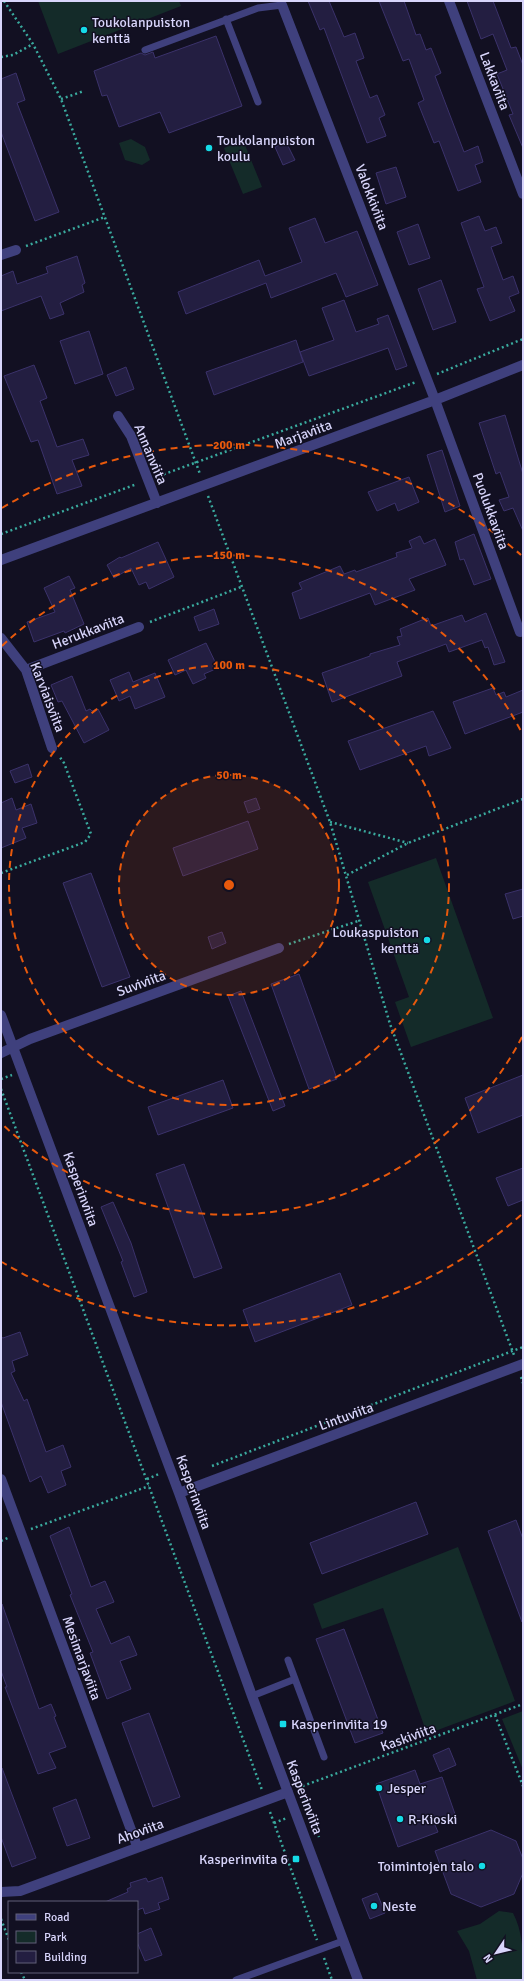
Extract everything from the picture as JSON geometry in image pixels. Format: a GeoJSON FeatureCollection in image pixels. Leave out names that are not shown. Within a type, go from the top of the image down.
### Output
{"type":"FeatureCollection","features":[{"type":"Feature","properties":{"kind":"street","name":"Lakkaviita"},"geometry":{"type":"LineString","coordinates":[[449,1],[523,194]]}},
{"type":"Feature","properties":{"kind":"street","name":"Valokkiviita"},"geometry":{"type":"LineString","coordinates":[[282,5],[435,400]]}},
{"type":"Feature","properties":{"kind":"street"},"geometry":{"type":"LineString","coordinates":[[1,255],[16,250]]}},
{"type":"Feature","properties":{"kind":"street","name":"Marjaviita"},"geometry":{"type":"LineString","coordinates":[[1,560],[435,400],[523,365]]}},
{"type":"Feature","properties":{"kind":"street","name":"Puolukkaviita"},"geometry":{"type":"LineString","coordinates":[[435,400],[520,632]]}},
{"type":"Feature","properties":{"kind":"street","name":"Annanviita"},"geometry":{"type":"LineString","coordinates":[[118,416],[131,436],[157,503]]}},
{"type":"Feature","properties":{"kind":"street","name":"Herukkaviita"},"geometry":{"type":"LineString","coordinates":[[26,670],[139,626]]}},
{"type":"Feature","properties":{"kind":"street","name":"Karviaisviita"},"geometry":{"type":"LineString","coordinates":[[1,638],[26,670],[52,748]]}},
{"type":"Feature","properties":{"kind":"street","name":"Suviviita"},"geometry":{"type":"LineString","coordinates":[[1,1052],[30,1039],[279,948]]}},
{"type":"Feature","properties":{"kind":"street","name":"Kasperinviita"},"geometry":{"type":"LineString","coordinates":[[1,1015],[358,1980]]}},
{"type":"Feature","properties":{"kind":"street","name":"Lintuviita"},"geometry":{"type":"LineString","coordinates":[[179,1493],[520,1366]]}},
{"type":"Feature","properties":{"kind":"street","name":"Mesimarjaviita"},"geometry":{"type":"LineString","coordinates":[[1,1479],[137,1846]]}},
{"type":"Feature","properties":{"kind":"street","name":"Ahoviita"},"geometry":{"type":"LineString","coordinates":[[1,1892],[20,1891],[137,1846],[288,1792]]}},
{"type":"Feature","properties":{"kind":"lane"},"geometry":{"type":"LineString","coordinates":[[145,50],[258,8],[282,5]]}},
{"type":"Feature","properties":{"kind":"lane"},"geometry":{"type":"LineString","coordinates":[[226,19],[258,102]]}},
{"type":"Feature","properties":{"kind":"lane"},"geometry":{"type":"LineString","coordinates":[[288,1660],[324,1757]]}},
{"type":"Feature","properties":{"kind":"lane"},"geometry":{"type":"LineString","coordinates":[[252,1696],[295,1679]]}},
{"type":"Feature","properties":{"kind":"lane"},"geometry":{"type":"LineString","coordinates":[[236,1980],[343,1940]]}},
{"type":"Feature","properties":{"kind":"path"},"geometry":{"type":"LineString","coordinates":[[4,1],[33,44],[61,99],[241,587],[330,822],[347,875],[358,921],[390,1024],[512,1352],[520,1366]]}},
{"type":"Feature","properties":{"kind":"path"},"geometry":{"type":"LineString","coordinates":[[1,57],[12,54],[33,44]]}},
{"type":"Feature","properties":{"kind":"path"},"geometry":{"type":"LineString","coordinates":[[61,99],[84,91]]}},
{"type":"Feature","properties":{"kind":"path"},"geometry":{"type":"LineString","coordinates":[[16,250],[105,217]]}},
{"type":"Feature","properties":{"kind":"path"},"geometry":{"type":"LineString","coordinates":[[1,534],[427,378],[523,339]]}},
{"type":"Feature","properties":{"kind":"path"},"geometry":{"type":"LineString","coordinates":[[139,626],[241,587]]}},
{"type":"Feature","properties":{"kind":"path"},"geometry":{"type":"LineString","coordinates":[[1,873],[85,842],[91,834],[64,763],[52,748]]}},
{"type":"Feature","properties":{"kind":"path"},"geometry":{"type":"LineString","coordinates":[[347,875],[408,843],[523,799]]}},
{"type":"Feature","properties":{"kind":"path"},"geometry":{"type":"LineString","coordinates":[[330,822],[408,843]]}},
{"type":"Feature","properties":{"kind":"path"},"geometry":{"type":"LineString","coordinates":[[279,948],[358,921]]}},
{"type":"Feature","properties":{"kind":"path"},"geometry":{"type":"LineString","coordinates":[[1,1089],[332,1980]]}},
{"type":"Feature","properties":{"kind":"path"},"geometry":{"type":"LineString","coordinates":[[206,1468],[523,1348]]}},
{"type":"Feature","properties":{"kind":"path"},"geometry":{"type":"LineString","coordinates":[[1,1541],[149,1486]]}},
{"type":"Feature","properties":{"kind":"path","name":"Kaskiviita"},"geometry":{"type":"LineString","coordinates":[[300,1787],[523,1704]]}},
{"type":"Feature","properties":{"kind":"path"},"geometry":{"type":"LineString","coordinates":[[495,1715],[523,1786]]}},
{"type":"Feature","properties":{"kind":"path"},"geometry":{"type":"LineString","coordinates":[[1,1919],[8,1937]]}},
{"type":"Feature","properties":{"kind":"green space","name":"Toukolanpuiston kenttä"},"geometry":{"type":"Polygon","coordinates":[[[38,1],[179,1],[181,6],[58,54],[38,1]]]}},
{"type":"Feature","properties":{"kind":"green space"},"geometry":{"type":"Polygon","coordinates":[[[131,139],[145,147],[150,160],[142,165],[125,160],[119,143],[131,139]]]}},
{"type":"Feature","properties":{"kind":"green space"},"geometry":{"type":"Polygon","coordinates":[[[243,140],[262,187],[243,194],[224,148],[243,140]]]}},
{"type":"Feature","properties":{"kind":"green space","name":"Loukaspuiston kenttä"},"geometry":{"type":"Polygon","coordinates":[[[436,858],[493,1018],[411,1047],[395,1002],[409,997],[368,882],[436,858]]]}},
{"type":"Feature","properties":{"kind":"green space"},"geometry":{"type":"Polygon","coordinates":[[[458,1547],[515,1701],[427,1734],[383,1608],[322,1629],[313,1604],[458,1547]]]}},
{"type":"Feature","properties":{"kind":"green space"},"geometry":{"type":"Polygon","coordinates":[[[523,1711],[523,1770],[502,1719],[523,1711]]]}},
{"type":"Feature","properties":{"kind":"green space"},"geometry":{"type":"Polygon","coordinates":[[[499,1911],[513,1913],[517,1921],[522,1946],[523,1980],[477,1980],[469,1951],[457,1931],[480,1924],[499,1911]]]}},
{"type":"Feature","properties":{"kind":"building"},"geometry":{"type":"Polygon","coordinates":[[[308,1],[329,1],[344,37],[355,33],[364,58],[356,61],[370,98],[377,95],[385,115],[379,118],[386,136],[367,143],[324,28],[320,30],[308,1]]]}},
{"type":"Feature","properties":{"kind":"building"},"geometry":{"type":"Polygon","coordinates":[[[379,1],[404,1],[416,35],[420,34],[426,50],[431,48],[441,73],[435,76],[464,152],[478,146],[483,162],[475,165],[481,182],[458,191],[439,141],[434,143],[418,103],[424,100],[409,59],[403,61],[379,1]]]}},
{"type":"Feature","properties":{"kind":"building"},"geometry":{"type":"Polygon","coordinates":[[[467,1],[493,1],[511,48],[516,47],[523,65],[523,148],[509,115],[513,114],[497,74],[507,70],[493,34],[481,39],[467,1]]]}},
{"type":"Feature","properties":{"kind":"building"},"geometry":{"type":"Polygon","coordinates":[[[216,36],[242,106],[169,133],[160,112],[119,127],[107,95],[102,96],[94,71],[141,53],[145,55],[153,52],[155,58],[216,36]]]}},
{"type":"Feature","properties":{"kind":"building"},"geometry":{"type":"Polygon","coordinates":[[[16,73],[25,100],[17,103],[59,212],[35,221],[1,132],[1,79],[16,73]]]}},
{"type":"Feature","properties":{"kind":"building"},"geometry":{"type":"Polygon","coordinates":[[[286,142],[295,160],[283,165],[275,147],[286,142]]]}},
{"type":"Feature","properties":{"kind":"building"},"geometry":{"type":"Polygon","coordinates":[[[396,167],[406,197],[386,204],[376,173],[396,167]]]}},
{"type":"Feature","properties":{"kind":"building"},"geometry":{"type":"Polygon","coordinates":[[[479,216],[485,231],[496,227],[502,243],[491,247],[503,280],[513,276],[519,293],[509,297],[515,311],[490,321],[477,289],[484,287],[461,223],[479,216]]]}},
{"type":"Feature","properties":{"kind":"building"},"geometry":{"type":"Polygon","coordinates":[[[315,218],[325,243],[357,231],[378,285],[346,297],[336,273],[271,298],[266,283],[186,314],[178,292],[259,260],[265,276],[302,262],[289,228],[315,218]]]}},
{"type":"Feature","properties":{"kind":"building"},"geometry":{"type":"Polygon","coordinates":[[[418,224],[430,258],[409,265],[397,232],[418,224]]]}},
{"type":"Feature","properties":{"kind":"building"},"geometry":{"type":"Polygon","coordinates":[[[77,256],[85,283],[82,285],[84,292],[60,303],[64,314],[50,319],[41,296],[1,311],[1,276],[13,271],[17,284],[48,273],[46,267],[77,256]]]}},
{"type":"Feature","properties":{"kind":"building"},"geometry":{"type":"Polygon","coordinates":[[[441,280],[456,322],[433,330],[418,289],[441,280]]]}},
{"type":"Feature","properties":{"kind":"building"},"geometry":{"type":"Polygon","coordinates":[[[344,300],[356,332],[379,324],[377,319],[388,315],[407,366],[396,370],[388,348],[309,376],[300,352],[334,340],[322,308],[344,300]]]}},
{"type":"Feature","properties":{"kind":"building"},"geometry":{"type":"Polygon","coordinates":[[[89,331],[103,374],[75,384],[60,341],[89,331]]]}},
{"type":"Feature","properties":{"kind":"building"},"geometry":{"type":"Polygon","coordinates":[[[296,340],[303,362],[214,395],[206,372],[296,340]]]}},
{"type":"Feature","properties":{"kind":"building"},"geometry":{"type":"Polygon","coordinates":[[[34,365],[47,398],[40,401],[57,447],[83,439],[89,455],[72,460],[82,486],[57,494],[38,440],[31,442],[4,376],[34,365]]]}},
{"type":"Feature","properties":{"kind":"building"},"geometry":{"type":"Polygon","coordinates":[[[126,367],[134,389],[116,396],[107,375],[126,367]]]}},
{"type":"Feature","properties":{"kind":"building"},"geometry":{"type":"Polygon","coordinates":[[[505,415],[523,474],[523,531],[513,508],[504,511],[499,500],[509,497],[500,472],[496,474],[479,423],[505,415]]]}},
{"type":"Feature","properties":{"kind":"building"},"geometry":{"type":"Polygon","coordinates":[[[442,450],[460,506],[445,512],[427,455],[442,450]]]}},
{"type":"Feature","properties":{"kind":"building"},"geometry":{"type":"Polygon","coordinates":[[[409,477],[419,502],[398,511],[395,503],[377,511],[368,492],[409,477]]]}},
{"type":"Feature","properties":{"kind":"building"},"geometry":{"type":"Polygon","coordinates":[[[474,534],[491,579],[474,585],[464,559],[460,560],[455,542],[474,534]]]}},
{"type":"Feature","properties":{"kind":"building"},"geometry":{"type":"Polygon","coordinates":[[[420,536],[424,544],[435,539],[446,565],[409,579],[415,590],[375,605],[370,593],[300,619],[292,593],[302,589],[299,583],[340,566],[344,574],[355,570],[356,572],[397,557],[396,553],[412,548],[409,541],[420,536]]]}},
{"type":"Feature","properties":{"kind":"building"},"geometry":{"type":"Polygon","coordinates":[[[158,542],[174,577],[149,589],[146,582],[139,585],[131,568],[114,578],[107,565],[120,557],[121,558],[158,542]]]}},
{"type":"Feature","properties":{"kind":"building"},"geometry":{"type":"Polygon","coordinates":[[[69,576],[75,588],[70,590],[84,624],[65,633],[64,631],[34,642],[27,622],[55,612],[44,588],[69,576]]]}},
{"type":"Feature","properties":{"kind":"building"},"geometry":{"type":"Polygon","coordinates":[[[214,609],[219,624],[199,631],[194,617],[214,609]]]}},
{"type":"Feature","properties":{"kind":"building"},"geometry":{"type":"Polygon","coordinates":[[[486,613],[505,662],[494,665],[488,647],[485,648],[482,640],[449,652],[446,644],[397,662],[402,676],[332,702],[322,673],[370,656],[370,654],[400,645],[397,637],[402,636],[400,629],[422,620],[428,618],[431,626],[462,615],[465,622],[486,613]]]}},
{"type":"Feature","properties":{"kind":"building"},"geometry":{"type":"Polygon","coordinates":[[[206,643],[218,668],[204,674],[206,678],[193,684],[186,670],[175,675],[168,660],[206,643]]]}},
{"type":"Feature","properties":{"kind":"building"},"geometry":{"type":"Polygon","coordinates":[[[129,672],[133,682],[155,673],[165,697],[135,709],[130,696],[119,701],[110,680],[129,672]]]}},
{"type":"Feature","properties":{"kind":"building"},"geometry":{"type":"Polygon","coordinates":[[[72,676],[86,711],[90,709],[92,711],[98,709],[109,730],[84,743],[62,701],[58,702],[51,685],[72,676]]]}},
{"type":"Feature","properties":{"kind":"building"},"geometry":{"type":"Polygon","coordinates":[[[493,688],[496,695],[504,692],[506,697],[523,690],[523,712],[465,734],[453,702],[493,688]]]}},
{"type":"Feature","properties":{"kind":"building"},"geometry":{"type":"Polygon","coordinates":[[[433,711],[451,748],[429,756],[426,746],[360,770],[348,741],[433,711]]]}},
{"type":"Feature","properties":{"kind":"building"},"geometry":{"type":"Polygon","coordinates":[[[28,764],[32,777],[15,783],[10,771],[28,764]]]}},
{"type":"Feature","properties":{"kind":"building"},"geometry":{"type":"Polygon","coordinates":[[[12,798],[16,810],[31,804],[37,823],[22,828],[26,838],[1,848],[1,803],[12,798]]]}},
{"type":"Feature","properties":{"kind":"building"},"geometry":{"type":"Polygon","coordinates":[[[256,798],[260,809],[248,813],[244,802],[256,798]]]}},
{"type":"Feature","properties":{"kind":"building"},"geometry":{"type":"Polygon","coordinates":[[[248,821],[258,849],[183,876],[173,848],[248,821]]]}},
{"type":"Feature","properties":{"kind":"building"},"geometry":{"type":"Polygon","coordinates":[[[91,873],[130,977],[102,987],[63,883],[91,873]]]}},
{"type":"Feature","properties":{"kind":"building"},"geometry":{"type":"Polygon","coordinates":[[[523,889],[523,916],[513,919],[505,894],[523,889]]]}},
{"type":"Feature","properties":{"kind":"building"},"geometry":{"type":"Polygon","coordinates":[[[222,932],[226,943],[212,949],[208,937],[222,932]]]}},
{"type":"Feature","properties":{"kind":"building"},"geometry":{"type":"Polygon","coordinates":[[[299,974],[337,1079],[309,1089],[271,984],[299,974]]]}},
{"type":"Feature","properties":{"kind":"building"},"geometry":{"type":"Polygon","coordinates":[[[241,991],[285,1106],[273,1111],[228,996],[241,991]]]}},
{"type":"Feature","properties":{"kind":"building"},"geometry":{"type":"Polygon","coordinates":[[[523,1075],[523,1115],[478,1133],[465,1098],[523,1075]]]}},
{"type":"Feature","properties":{"kind":"building"},"geometry":{"type":"Polygon","coordinates":[[[223,1080],[233,1108],[158,1135],[148,1107],[223,1080]]]}},
{"type":"Feature","properties":{"kind":"building"},"geometry":{"type":"Polygon","coordinates":[[[184,1164],[222,1268],[194,1278],[156,1174],[184,1164]]]}},
{"type":"Feature","properties":{"kind":"building"},"geometry":{"type":"Polygon","coordinates":[[[523,1168],[523,1200],[508,1206],[496,1178],[523,1168]]]}},
{"type":"Feature","properties":{"kind":"building"},"geometry":{"type":"Polygon","coordinates":[[[113,1202],[131,1243],[147,1292],[134,1297],[121,1262],[123,1261],[101,1207],[113,1202]]]}},
{"type":"Feature","properties":{"kind":"building"},"geometry":{"type":"Polygon","coordinates":[[[340,1273],[352,1305],[255,1342],[243,1310],[340,1273]]]}},
{"type":"Feature","properties":{"kind":"building"},"geometry":{"type":"Polygon","coordinates":[[[20,1332],[28,1355],[12,1361],[15,1371],[11,1373],[24,1401],[27,1399],[46,1452],[63,1445],[71,1467],[61,1471],[66,1485],[48,1493],[41,1476],[30,1482],[1,1402],[1,1337],[3,1338],[20,1332]]]}},
{"type":"Feature","properties":{"kind":"building"},"geometry":{"type":"Polygon","coordinates":[[[416,1502],[428,1534],[322,1574],[310,1543],[416,1502]]]}},
{"type":"Feature","properties":{"kind":"building"},"geometry":{"type":"Polygon","coordinates":[[[516,1520],[523,1539],[522,1622],[488,1531],[516,1520]]]}},
{"type":"Feature","properties":{"kind":"building"},"geometry":{"type":"Polygon","coordinates":[[[69,1527],[91,1587],[105,1581],[114,1602],[96,1609],[111,1644],[129,1636],[137,1655],[120,1661],[131,1689],[107,1699],[90,1653],[93,1652],[70,1595],[72,1594],[50,1536],[69,1527]]]}},
{"type":"Feature","properties":{"kind":"building"},"geometry":{"type":"Polygon","coordinates":[[[2,1604],[39,1709],[51,1704],[56,1716],[54,1717],[66,1747],[49,1753],[56,1768],[38,1774],[5,1687],[7,1687],[1,1671],[2,1604]]]}},
{"type":"Feature","properties":{"kind":"building"},"geometry":{"type":"Polygon","coordinates":[[[344,1629],[383,1733],[355,1743],[316,1639],[344,1629]]]}},
{"type":"Feature","properties":{"kind":"building"},"geometry":{"type":"Polygon","coordinates":[[[149,1713],[180,1797],[153,1807],[122,1723],[149,1713]]]}},
{"type":"Feature","properties":{"kind":"building"},"geometry":{"type":"Polygon","coordinates":[[[449,1748],[456,1765],[440,1772],[433,1755],[449,1748]]]}},
{"type":"Feature","properties":{"kind":"building"},"geometry":{"type":"Polygon","coordinates":[[[2,1768],[36,1858],[12,1867],[1,1837],[2,1768]]]}},
{"type":"Feature","properties":{"kind":"building"},"geometry":{"type":"Polygon","coordinates":[[[415,1770],[420,1784],[442,1777],[456,1817],[435,1825],[438,1832],[398,1847],[376,1784],[415,1770]]]}},
{"type":"Feature","properties":{"kind":"building"},"geometry":{"type":"Polygon","coordinates":[[[76,1799],[90,1838],[67,1846],[53,1808],[76,1799]]]}},
{"type":"Feature","properties":{"kind":"building","name":"Toimintojen talo"},"geometry":{"type":"Polygon","coordinates":[[[491,1830],[516,1841],[523,1859],[523,1873],[514,1894],[481,1907],[451,1894],[435,1851],[491,1830]]]}},
{"type":"Feature","properties":{"kind":"building"},"geometry":{"type":"Polygon","coordinates":[[[162,1877],[169,1899],[158,1903],[160,1909],[145,1914],[143,1908],[138,1910],[138,1901],[107,1901],[128,1892],[127,1889],[131,1887],[130,1883],[146,1878],[148,1882],[162,1877]]]}},
{"type":"Feature","properties":{"kind":"building","name":"Neste"},"geometry":{"type":"Polygon","coordinates":[[[377,1893],[385,1913],[370,1919],[362,1899],[377,1893]]]}},
{"type":"Feature","properties":{"kind":"building"},"geometry":{"type":"Polygon","coordinates":[[[151,1928],[162,1955],[145,1961],[138,1944],[138,1934],[151,1928]]]}},
{"type":"Feature","properties":{"kind":"place","name":"Toukolanpuiston kenttä"},"geometry":{"type":"Point","coordinates":[84,30]}},
{"type":"Feature","properties":{"kind":"place","name":"Toukolanpuiston koulu"},"geometry":{"type":"Point","coordinates":[209,148]}},
{"type":"Feature","properties":{"kind":"place","name":"Loukaspuiston kenttä"},"geometry":{"type":"Point","coordinates":[427,940]}},
{"type":"Feature","properties":{"kind":"place","name":"Kasperinviita 19"},"geometry":{"type":"Point","coordinates":[283,1724]}},
{"type":"Feature","properties":{"kind":"place","name":"Jesper"},"geometry":{"type":"Point","coordinates":[379,1788]}},
{"type":"Feature","properties":{"kind":"place","name":"R-Kioski"},"geometry":{"type":"Point","coordinates":[400,1819]}},
{"type":"Feature","properties":{"kind":"place","name":"Kasperinviita 6"},"geometry":{"type":"Point","coordinates":[296,1859]}},
{"type":"Feature","properties":{"kind":"place","name":"Toimintojen talo"},"geometry":{"type":"Point","coordinates":[482,1866]}},
{"type":"Feature","properties":{"kind":"place","name":"Neste"},"geometry":{"type":"Point","coordinates":[374,1906]}}]}
